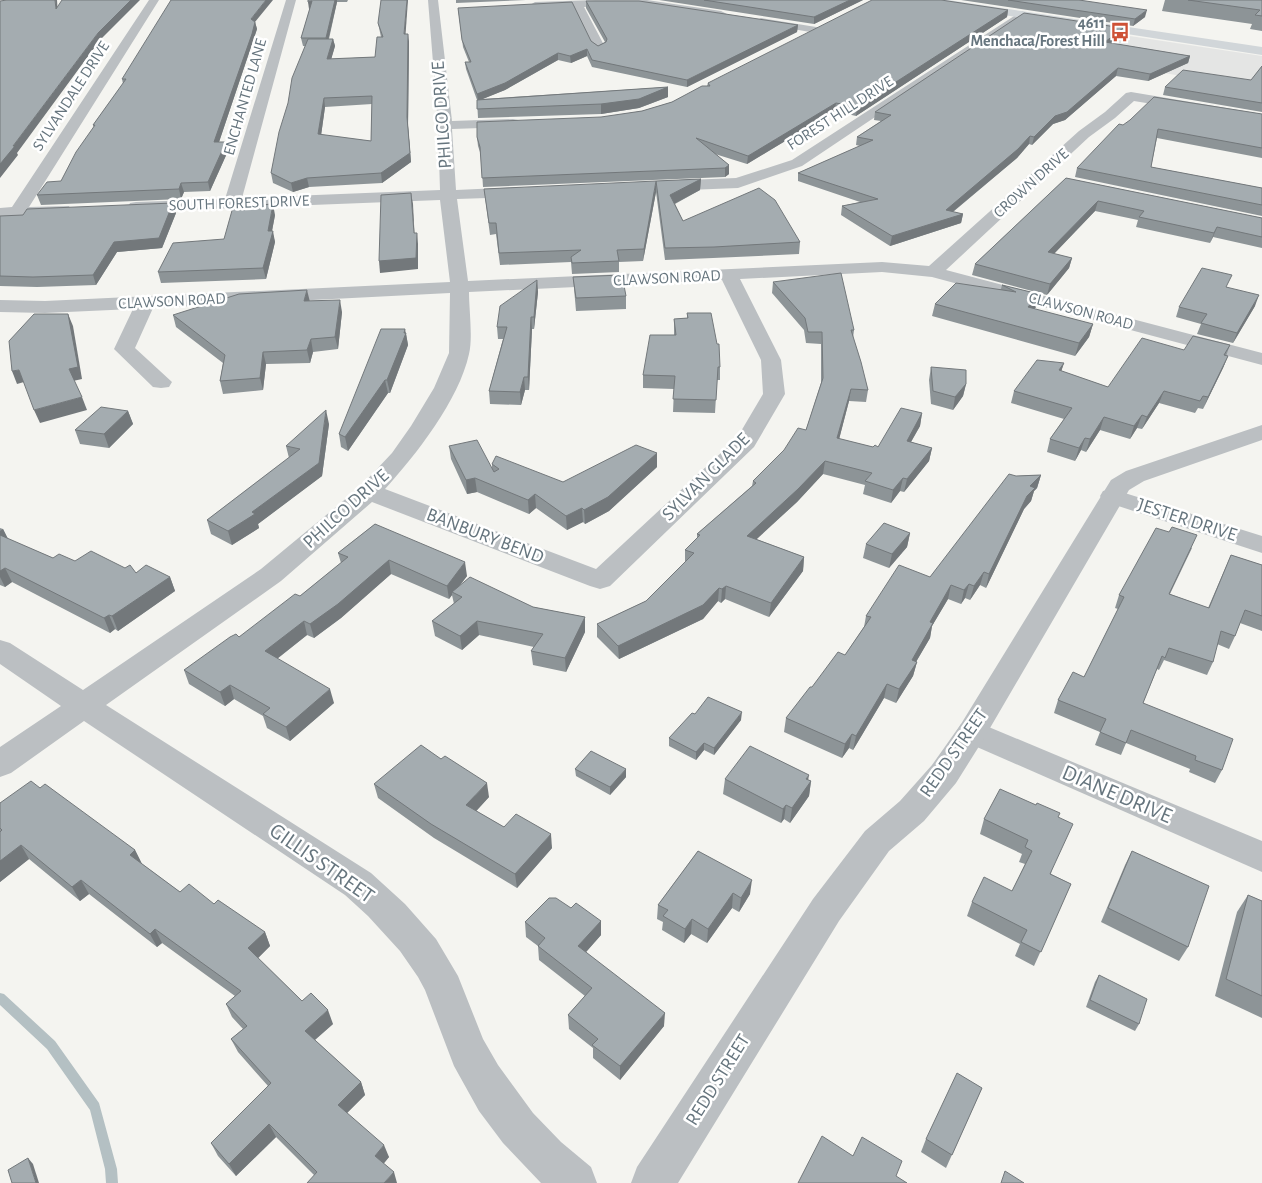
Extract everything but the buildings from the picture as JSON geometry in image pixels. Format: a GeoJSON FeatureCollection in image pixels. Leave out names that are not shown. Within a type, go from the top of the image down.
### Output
{"type":"FeatureCollection","features":[{"type":"Feature","properties":{"kind":"main road"},"geometry":{"type":"LineString","coordinates":[[927,0],[1262,51]]}},
{"type":"Feature","properties":{"kind":"street","name":"SYLVANDALE DRIVE"},"geometry":{"type":"LineString","coordinates":[[17,212],[154,0]]}},
{"type":"Feature","properties":{"kind":"street","name":"ENCHANTED LANE"},"geometry":{"type":"LineString","coordinates":[[232,203],[291,0]]}},
{"type":"Feature","properties":{"kind":"street"},"geometry":{"type":"LineString","coordinates":[[520,6],[639,2],[731,16]]}},
{"type":"Feature","properties":{"kind":"street"},"geometry":{"type":"LineString","coordinates":[[578,4],[599,47]]}},
{"type":"Feature","properties":{"kind":"street","name":"PHILCO DRIVE"},"geometry":{"type":"LineString","coordinates":[[0,764],[271,575],[370,492],[400,458],[446,388],[459,353],[460,288],[448,196],[436,6]]}},
{"type":"Feature","properties":{"kind":"street","name":"FOREST HILL DRIVE"},"geometry":{"type":"LineString","coordinates":[[651,187],[738,183],[797,163],[1022,14]]}},
{"type":"Feature","properties":{"kind":"street"},"geometry":{"type":"LineString","coordinates":[[750,19],[820,28],[798,39]]}},
{"type":"Feature","properties":{"kind":"street","name":"CROWN DRIVE"},"geometry":{"type":"LineString","coordinates":[[933,272],[1084,134],[1131,96],[1262,118]]}},
{"type":"Feature","properties":{"kind":"street"},"geometry":{"type":"LineString","coordinates":[[445,125],[523,123]]}},
{"type":"Feature","properties":{"kind":"street"},"geometry":{"type":"LineString","coordinates":[[1039,176],[1058,180]]}},
{"type":"Feature","properties":{"kind":"street"},"geometry":{"type":"LineString","coordinates":[[448,196],[535,192]]}},
{"type":"Feature","properties":{"kind":"street","name":"SOUTH FOREST DRIVE"},"geometry":{"type":"LineString","coordinates":[[124,208],[448,196]]}},
{"type":"Feature","properties":{"kind":"street"},"geometry":{"type":"LineString","coordinates":[[0,212],[76,210]]}},
{"type":"Feature","properties":{"kind":"street","name":"CLAWSON ROAD"},"geometry":{"type":"LineString","coordinates":[[0,306],[45,307],[146,303],[882,267],[933,272],[1262,359]]}},
{"type":"Feature","properties":{"kind":"street","name":"SYLVAN GLADE"},"geometry":{"type":"LineString","coordinates":[[600,580],[746,442],[774,394],[771,360],[729,275]]}},
{"type":"Feature","properties":{"kind":"street"},"geometry":{"type":"LineString","coordinates":[[146,303],[124,349],[161,382]]}},
{"type":"Feature","properties":{"kind":"street","name":"REDD STREET"},"geometry":{"type":"LineString","coordinates":[[653,1183],[826,910],[877,841],[912,811],[944,774],[972,732],[1120,485],[1136,476],[1262,432]]}},
{"type":"Feature","properties":{"kind":"street","name":"BANBURY BEND"},"geometry":{"type":"LineString","coordinates":[[370,492],[600,580]]}},
{"type":"Feature","properties":{"kind":"street","name":"JESTER DRIVE"},"geometry":{"type":"LineString","coordinates":[[1112,496],[1262,545]]}},
{"type":"Feature","properties":{"kind":"street","name":"GILLIS STREET"},"geometry":{"type":"LineString","coordinates":[[0,650],[358,884],[389,910],[414,940],[439,979],[473,1062],[510,1120],[560,1171],[575,1183]]}},
{"type":"Feature","properties":{"kind":"street","name":"DIANE DRIVE"},"geometry":{"type":"LineString","coordinates":[[972,732],[1262,857]]}},
{"type":"Feature","properties":{"kind":"shaded area"},"geometry":{"type":"Polygon","coordinates":[[[1090,30],[1262,56],[1262,82],[1235,85],[1058,55],[1090,30]]]}},
{"type":"Feature","properties":{"kind":"waterway"},"geometry":{"type":"LineString","coordinates":[[0,998],[51,1045],[95,1107],[111,1169],[112,1183]]}},
{"type":"Feature","properties":{"kind":"place","name":"4611 Menchaca/Forest Hill"},"geometry":{"type":"Point","coordinates":[1120,32]}}]}
